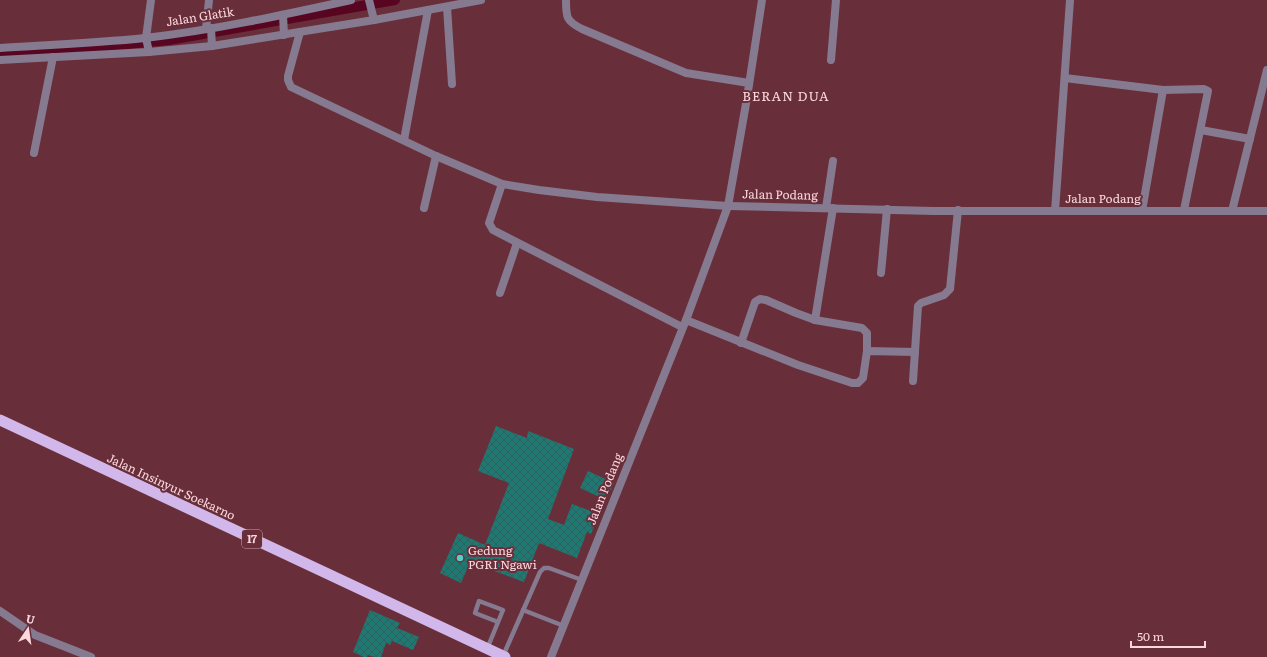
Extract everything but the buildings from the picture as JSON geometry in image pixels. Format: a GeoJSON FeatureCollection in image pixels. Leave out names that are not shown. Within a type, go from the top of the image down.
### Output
{"type":"FeatureCollection","features":[{"type":"Feature","properties":{"kind":"highway","name":"Jalan Insinyur Soekarno"},"geometry":{"type":"LineString","coordinates":[[0,420],[504,657]]}},
{"type":"Feature","properties":{"kind":"street"},"geometry":{"type":"LineString","coordinates":[[148,50],[146,38],[151,0]]}},
{"type":"Feature","properties":{"kind":"street"},"geometry":{"type":"LineString","coordinates":[[209,0],[209,29],[212,43]]}},
{"type":"Feature","properties":{"kind":"street","name":"Jalan Glatik"},"geometry":{"type":"LineString","coordinates":[[0,48],[76,44],[146,38],[283,16],[351,0]]}},
{"type":"Feature","properties":{"kind":"street"},"geometry":{"type":"LineString","coordinates":[[0,60],[148,50],[212,43],[284,31],[300,32],[481,0]]}},
{"type":"Feature","properties":{"kind":"street"},"geometry":{"type":"LineString","coordinates":[[566,0],[567,16],[571,23],[582,29],[686,73],[749,83]]}},
{"type":"Feature","properties":{"kind":"street"},"geometry":{"type":"LineString","coordinates":[[300,32],[288,76],[291,87],[436,156],[502,184],[597,197],[728,206],[762,0]]}},
{"type":"Feature","properties":{"kind":"street"},"geometry":{"type":"LineString","coordinates":[[831,60],[836,0]]}},
{"type":"Feature","properties":{"kind":"street"},"geometry":{"type":"LineString","coordinates":[[1055,211],[1070,0]]}},
{"type":"Feature","properties":{"kind":"street"},"geometry":{"type":"LineString","coordinates":[[369,1],[374,20]]}},
{"type":"Feature","properties":{"kind":"street"},"geometry":{"type":"LineString","coordinates":[[447,7],[452,84]]}},
{"type":"Feature","properties":{"kind":"street"},"geometry":{"type":"LineString","coordinates":[[404,140],[428,10]]}},
{"type":"Feature","properties":{"kind":"street"},"geometry":{"type":"LineString","coordinates":[[283,16],[284,31]]}},
{"type":"Feature","properties":{"kind":"street"},"geometry":{"type":"LineString","coordinates":[[34,153],[53,57]]}},
{"type":"Feature","properties":{"kind":"street"},"geometry":{"type":"LineString","coordinates":[[1232,211],[1267,70]]}},
{"type":"Feature","properties":{"kind":"street"},"geometry":{"type":"LineString","coordinates":[[1065,78],[1163,90],[1204,89],[1208,91],[1184,210]]}},
{"type":"Feature","properties":{"kind":"street"},"geometry":{"type":"LineString","coordinates":[[1142,211],[1163,90]]}},
{"type":"Feature","properties":{"kind":"street"},"geometry":{"type":"LineString","coordinates":[[1201,130],[1250,139]]}},
{"type":"Feature","properties":{"kind":"street"},"geometry":{"type":"LineString","coordinates":[[424,208],[436,156]]}},
{"type":"Feature","properties":{"kind":"street"},"geometry":{"type":"LineString","coordinates":[[815,320],[830,208],[833,161]]}},
{"type":"Feature","properties":{"kind":"street"},"geometry":{"type":"LineString","coordinates":[[502,184],[490,223],[493,230],[517,243],[684,323],[798,365],[852,383],[858,383],[863,378],[867,351],[867,333],[862,328],[815,320],[766,300],[760,299],[755,302],[741,343]]}},
{"type":"Feature","properties":{"kind":"street","name":"Jalan Podang"},"geometry":{"type":"LineString","coordinates":[[551,657],[684,323],[728,206],[1055,211],[1267,211]]}},
{"type":"Feature","properties":{"kind":"street"},"geometry":{"type":"LineString","coordinates":[[881,273],[887,209]]}},
{"type":"Feature","properties":{"kind":"street"},"geometry":{"type":"LineString","coordinates":[[913,381],[918,306],[921,303],[944,295],[950,289],[958,210]]}},
{"type":"Feature","properties":{"kind":"street"},"geometry":{"type":"LineString","coordinates":[[500,293],[517,243]]}},
{"type":"Feature","properties":{"kind":"street"},"geometry":{"type":"LineString","coordinates":[[867,351],[915,352]]}},
{"type":"Feature","properties":{"kind":"street"},"geometry":{"type":"LineString","coordinates":[[0,611],[35,635],[91,657]]}},
{"type":"Feature","properties":{"kind":"lane"},"geometry":{"type":"LineString","coordinates":[[504,657],[540,572],[544,568],[549,568],[582,580]]}},
{"type":"Feature","properties":{"kind":"lane"},"geometry":{"type":"LineString","coordinates":[[488,649],[503,610],[479,601],[475,613],[498,622]]}},
{"type":"Feature","properties":{"kind":"lane"},"geometry":{"type":"LineString","coordinates":[[523,610],[564,626]]}},
{"type":"Feature","properties":{"kind":"waterway"},"geometry":{"type":"LineString","coordinates":[[0,53],[96,47],[169,40],[395,0]]}},
{"type":"Feature","properties":{"kind":"place","name":"Gedung PGRI Ngawi"},"geometry":{"type":"Point","coordinates":[460,558]}},
{"type":"Feature","properties":{"kind":"district","name":"BERAN DUA"},"geometry":{"type":"Point","coordinates":[786,96]}}]}
